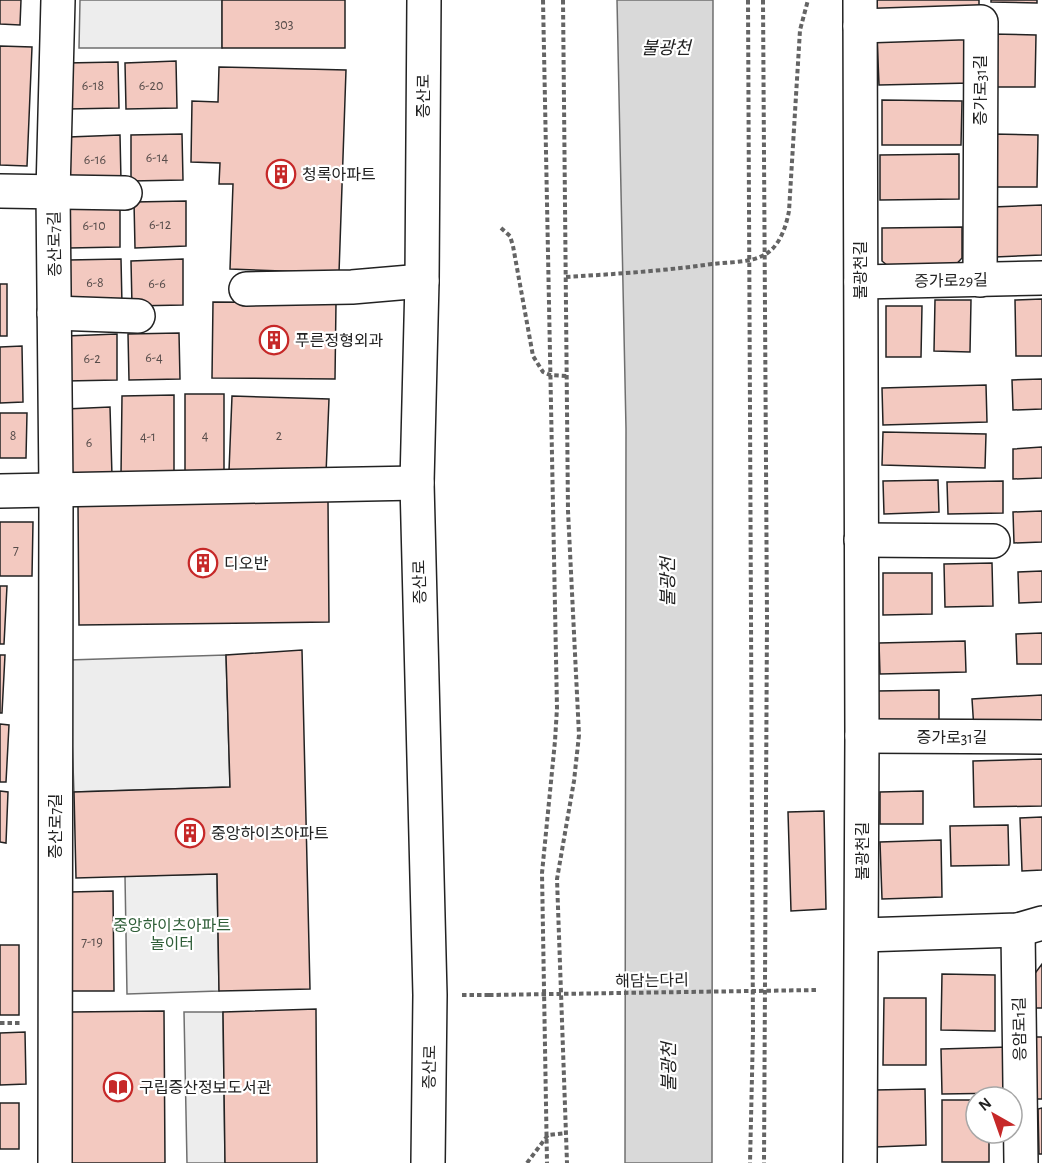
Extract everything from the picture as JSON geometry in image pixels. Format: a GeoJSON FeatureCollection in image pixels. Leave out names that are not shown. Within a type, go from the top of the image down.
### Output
{"type":"FeatureCollection","features":[{"type":"Feature","properties":{"kind":"street","name":"증산로7길"},"geometry":{"type":"LineString","coordinates":[[55,1163],[56,489],[53,192],[58,0]]}},
{"type":"Feature","properties":{"kind":"street","name":"증산로"},"geometry":{"type":"LineString","coordinates":[[424,0],[422,281],[417,483],[430,995],[428,1163]]}},
{"type":"Feature","properties":{"kind":"street","name":"증가로31길"},"geometry":{"type":"LineString","coordinates":[[860,13],[981,22],[980,280]]}},
{"type":"Feature","properties":{"kind":"street","name":"불광천길"},"geometry":{"type":"LineString","coordinates":[[860,13],[862,736],[860,1163]]}},
{"type":"Feature","properties":{"kind":"street"},"geometry":{"type":"LineString","coordinates":[[0,191],[125,192]]}},
{"type":"Feature","properties":{"kind":"street","name":"증가로29길"},"geometry":{"type":"LineString","coordinates":[[861,282],[1042,278]]}},
{"type":"Feature","properties":{"kind":"street"},"geometry":{"type":"LineString","coordinates":[[246,289],[352,287],[422,281]]}},
{"type":"Feature","properties":{"kind":"street"},"geometry":{"type":"LineString","coordinates":[[54,313],[138,316]]}},
{"type":"Feature","properties":{"kind":"street"},"geometry":{"type":"LineString","coordinates":[[0,491],[417,483]]}},
{"type":"Feature","properties":{"kind":"street"},"geometry":{"type":"LineString","coordinates":[[861,540],[993,541]]}},
{"type":"Feature","properties":{"kind":"street","name":"증가로31길"},"geometry":{"type":"LineString","coordinates":[[862,736],[1042,737]]}},
{"type":"Feature","properties":{"kind":"street","name":"응암로1길"},"geometry":{"type":"LineString","coordinates":[[861,935],[1030,927],[1021,1163]]}},
{"type":"Feature","properties":{"kind":"path"},"geometry":{"type":"LineString","coordinates":[[543,0],[556,708],[542,873],[547,1163]]}},
{"type":"Feature","properties":{"kind":"path"},"geometry":{"type":"LineString","coordinates":[[563,0],[568,511],[579,699],[579,735],[574,781],[557,879],[567,1163]]}},
{"type":"Feature","properties":{"kind":"path"},"geometry":{"type":"LineString","coordinates":[[748,0],[753,1020],[750,1163]]}},
{"type":"Feature","properties":{"kind":"path"},"geometry":{"type":"LineString","coordinates":[[763,0],[768,619],[764,1163]]}},
{"type":"Feature","properties":{"kind":"path"},"geometry":{"type":"LineString","coordinates":[[566,277],[668,270],[749,260],[764,256],[777,243],[787,223],[789,211],[800,30],[808,0]]}},
{"type":"Feature","properties":{"kind":"path"},"geometry":{"type":"LineString","coordinates":[[501,228],[510,236],[513,246],[533,356],[543,372],[550,375],[567,376]]}},
{"type":"Feature","properties":{"kind":"path","name":"해담는다리"},"geometry":{"type":"LineString","coordinates":[[489,994],[817,990]]}},
{"type":"Feature","properties":{"kind":"path"},"geometry":{"type":"LineString","coordinates":[[527,1163],[548,1135],[566,1133]]}},
{"type":"Feature","properties":{"kind":"green space","name":"중앙하이츠아파트 놀이터"},"geometry":{"type":"Polygon","coordinates":[[[217,874],[219,991],[127,994],[125,876],[217,874]]]}},
{"type":"Feature","properties":{"kind":"shaded area"},"geometry":{"type":"Polygon","coordinates":[[[80,0],[222,0],[222,48],[79,48],[80,0]]]}},
{"type":"Feature","properties":{"kind":"shaded area"},"geometry":{"type":"Polygon","coordinates":[[[226,655],[230,787],[74,792],[69,660],[226,655]]]}},
{"type":"Feature","properties":{"kind":"shaded area"},"geometry":{"type":"Polygon","coordinates":[[[184,1012],[223,1012],[225,1163],[187,1163],[184,1012]]]}},
{"type":"Feature","properties":{"kind":"water","name":"불광천"},"geometry":{"type":"Polygon","coordinates":[[[617,0],[713,0],[712,1163],[625,1163],[626,429],[617,0]]]}},
{"type":"Feature","properties":{"kind":"building"},"geometry":{"type":"Polygon","coordinates":[[[0,0],[21,0],[20,25],[0,24],[0,0]]]}},
{"type":"Feature","properties":{"kind":"building"},"geometry":{"type":"Polygon","coordinates":[[[222,0],[345,0],[345,48],[222,48],[222,0]]]}},
{"type":"Feature","properties":{"kind":"building"},"geometry":{"type":"Polygon","coordinates":[[[876,0],[979,0],[979,11],[876,13],[876,0]]]}},
{"type":"Feature","properties":{"kind":"building"},"geometry":{"type":"Polygon","coordinates":[[[991,0],[1037,0],[1037,3],[991,2],[991,0]]]}},
{"type":"Feature","properties":{"kind":"building"},"geometry":{"type":"Polygon","coordinates":[[[970,32],[971,83],[879,85],[877,35],[970,32]]]}},
{"type":"Feature","properties":{"kind":"building"},"geometry":{"type":"Polygon","coordinates":[[[990,34],[1036,35],[1035,87],[989,87],[990,34]]]}},
{"type":"Feature","properties":{"kind":"building"},"geometry":{"type":"Polygon","coordinates":[[[0,46],[32,47],[27,166],[0,165],[0,46]]]}},
{"type":"Feature","properties":{"kind":"building"},"geometry":{"type":"Polygon","coordinates":[[[176,61],[177,108],[126,109],[125,63],[176,61]]]}},
{"type":"Feature","properties":{"kind":"building"},"geometry":{"type":"Polygon","coordinates":[[[118,62],[119,108],[68,109],[66,63],[118,62]]]}},
{"type":"Feature","properties":{"kind":"building","name":"청록아파트"},"geometry":{"type":"Polygon","coordinates":[[[219,67],[346,70],[339,273],[230,269],[233,184],[219,184],[220,163],[191,162],[192,101],[218,102],[219,67]]]}},
{"type":"Feature","properties":{"kind":"building"},"geometry":{"type":"Polygon","coordinates":[[[882,100],[962,101],[961,145],[882,145],[882,100]]]}},
{"type":"Feature","properties":{"kind":"building"},"geometry":{"type":"Polygon","coordinates":[[[182,134],[183,180],[131,181],[131,135],[182,134]]]}},
{"type":"Feature","properties":{"kind":"building"},"geometry":{"type":"Polygon","coordinates":[[[992,134],[1038,135],[1037,187],[991,187],[992,134]]]}},
{"type":"Feature","properties":{"kind":"building"},"geometry":{"type":"Polygon","coordinates":[[[120,135],[121,181],[70,182],[69,137],[120,135]]]}},
{"type":"Feature","properties":{"kind":"building"},"geometry":{"type":"Polygon","coordinates":[[[959,154],[959,199],[880,200],[880,155],[959,154]]]}},
{"type":"Feature","properties":{"kind":"building"},"geometry":{"type":"Polygon","coordinates":[[[120,201],[120,247],[69,248],[68,202],[120,201]]]}},
{"type":"Feature","properties":{"kind":"building"},"geometry":{"type":"Polygon","coordinates":[[[186,201],[186,246],[135,248],[134,202],[186,201]]]}},
{"type":"Feature","properties":{"kind":"building"},"geometry":{"type":"Polygon","coordinates":[[[1042,205],[1042,255],[995,257],[993,207],[1042,205]]]}},
{"type":"Feature","properties":{"kind":"building"},"geometry":{"type":"Polygon","coordinates":[[[962,227],[962,258],[951,270],[894,271],[882,261],[882,228],[962,227]]]}},
{"type":"Feature","properties":{"kind":"building"},"geometry":{"type":"Polygon","coordinates":[[[121,259],[122,305],[70,306],[69,260],[121,259]]]}},
{"type":"Feature","properties":{"kind":"building"},"geometry":{"type":"Polygon","coordinates":[[[183,259],[183,305],[132,306],[131,261],[183,259]]]}},
{"type":"Feature","properties":{"kind":"building"},"geometry":{"type":"Polygon","coordinates":[[[0,284],[7,284],[7,336],[0,336],[0,284]]]}},
{"type":"Feature","properties":{"kind":"building"},"geometry":{"type":"Polygon","coordinates":[[[1042,299],[1042,356],[1016,356],[1015,300],[1042,299]]]}},
{"type":"Feature","properties":{"kind":"building"},"geometry":{"type":"Polygon","coordinates":[[[935,300],[971,300],[970,352],[934,351],[935,300]]]}},
{"type":"Feature","properties":{"kind":"building","name":"푸른정형외과"},"geometry":{"type":"Polygon","coordinates":[[[213,302],[336,303],[335,379],[212,378],[213,302]]]}},
{"type":"Feature","properties":{"kind":"building"},"geometry":{"type":"Polygon","coordinates":[[[886,306],[922,306],[921,357],[886,357],[886,306]]]}},
{"type":"Feature","properties":{"kind":"building"},"geometry":{"type":"Polygon","coordinates":[[[179,333],[180,379],[129,380],[128,334],[179,333]]]}},
{"type":"Feature","properties":{"kind":"building"},"geometry":{"type":"Polygon","coordinates":[[[117,334],[117,380],[66,381],[66,336],[117,334]]]}},
{"type":"Feature","properties":{"kind":"building"},"geometry":{"type":"Polygon","coordinates":[[[22,346],[23,402],[0,403],[0,347],[22,346]]]}},
{"type":"Feature","properties":{"kind":"building"},"geometry":{"type":"Polygon","coordinates":[[[1042,379],[1042,409],[1013,410],[1012,380],[1042,379]]]}},
{"type":"Feature","properties":{"kind":"building"},"geometry":{"type":"Polygon","coordinates":[[[986,385],[987,422],[883,425],[882,388],[986,385]]]}},
{"type":"Feature","properties":{"kind":"building"},"geometry":{"type":"Polygon","coordinates":[[[185,394],[224,394],[224,476],[185,476],[185,394]]]}},
{"type":"Feature","properties":{"kind":"building"},"geometry":{"type":"Polygon","coordinates":[[[174,395],[174,476],[121,476],[122,396],[174,395]]]}},
{"type":"Feature","properties":{"kind":"building"},"geometry":{"type":"Polygon","coordinates":[[[232,396],[329,399],[326,474],[229,471],[232,396]]]}},
{"type":"Feature","properties":{"kind":"building"},"geometry":{"type":"Polygon","coordinates":[[[110,407],[112,476],[68,477],[66,409],[110,407]]]}},
{"type":"Feature","properties":{"kind":"building"},"geometry":{"type":"Polygon","coordinates":[[[0,413],[27,413],[26,458],[0,458],[0,413]]]}},
{"type":"Feature","properties":{"kind":"building"},"geometry":{"type":"Polygon","coordinates":[[[883,432],[986,434],[985,468],[882,465],[883,432]]]}},
{"type":"Feature","properties":{"kind":"building"},"geometry":{"type":"Polygon","coordinates":[[[1042,447],[1042,478],[1013,479],[1013,449],[1042,447]]]}},
{"type":"Feature","properties":{"kind":"building"},"geometry":{"type":"Polygon","coordinates":[[[938,480],[939,512],[884,514],[883,481],[938,480]]]}},
{"type":"Feature","properties":{"kind":"building"},"geometry":{"type":"Polygon","coordinates":[[[1003,481],[1003,513],[948,514],[947,482],[1003,481]]]}},
{"type":"Feature","properties":{"kind":"building","name":"디오반"},"geometry":{"type":"Polygon","coordinates":[[[328,501],[329,622],[79,625],[78,505],[328,501]]]}},
{"type":"Feature","properties":{"kind":"building"},"geometry":{"type":"Polygon","coordinates":[[[1042,511],[1042,542],[1014,543],[1013,512],[1042,511]]]}},
{"type":"Feature","properties":{"kind":"building"},"geometry":{"type":"Polygon","coordinates":[[[0,522],[33,522],[32,576],[0,576],[0,522]]]}},
{"type":"Feature","properties":{"kind":"building"},"geometry":{"type":"Polygon","coordinates":[[[992,563],[993,606],[945,607],[944,564],[992,563]]]}},
{"type":"Feature","properties":{"kind":"building"},"geometry":{"type":"Polygon","coordinates":[[[1042,571],[1042,602],[1019,603],[1018,572],[1042,571]]]}},
{"type":"Feature","properties":{"kind":"building"},"geometry":{"type":"Polygon","coordinates":[[[883,573],[932,573],[932,614],[883,615],[883,573]]]}},
{"type":"Feature","properties":{"kind":"building"},"geometry":{"type":"Polygon","coordinates":[[[0,586],[7,586],[4,644],[0,644],[0,586]]]}},
{"type":"Feature","properties":{"kind":"building"},"geometry":{"type":"Polygon","coordinates":[[[1042,633],[1042,664],[1017,664],[1016,634],[1042,633]]]}},
{"type":"Feature","properties":{"kind":"building"},"geometry":{"type":"Polygon","coordinates":[[[965,641],[966,672],[880,674],[879,643],[965,641]]]}},
{"type":"Feature","properties":{"kind":"building","name":"중앙하이츠아파트"},"geometry":{"type":"Polygon","coordinates":[[[302,650],[310,989],[219,991],[217,874],[76,878],[74,792],[230,787],[226,655],[302,650]]]}},
{"type":"Feature","properties":{"kind":"building"},"geometry":{"type":"Polygon","coordinates":[[[0,655],[5,655],[2,713],[0,713],[0,655]]]}},
{"type":"Feature","properties":{"kind":"building"},"geometry":{"type":"Polygon","coordinates":[[[939,690],[939,729],[877,729],[877,691],[939,690]]]}},
{"type":"Feature","properties":{"kind":"building"},"geometry":{"type":"Polygon","coordinates":[[[1042,695],[1042,726],[974,730],[972,699],[1042,695]]]}},
{"type":"Feature","properties":{"kind":"building"},"geometry":{"type":"Polygon","coordinates":[[[0,724],[9,725],[6,782],[0,782],[0,724]]]}},
{"type":"Feature","properties":{"kind":"building"},"geometry":{"type":"Polygon","coordinates":[[[1042,759],[1042,806],[974,807],[973,761],[1042,759]]]}},
{"type":"Feature","properties":{"kind":"building"},"geometry":{"type":"Polygon","coordinates":[[[0,791],[8,792],[6,843],[0,842],[0,791]]]}},
{"type":"Feature","properties":{"kind":"building"},"geometry":{"type":"Polygon","coordinates":[[[923,791],[923,824],[880,824],[880,792],[923,791]]]}},
{"type":"Feature","properties":{"kind":"building"},"geometry":{"type":"Polygon","coordinates":[[[824,811],[826,909],[791,911],[788,812],[824,811]]]}},
{"type":"Feature","properties":{"kind":"building"},"geometry":{"type":"Polygon","coordinates":[[[1042,817],[1042,870],[1022,871],[1020,818],[1042,817]]]}},
{"type":"Feature","properties":{"kind":"building"},"geometry":{"type":"Polygon","coordinates":[[[1008,825],[1009,865],[951,866],[950,826],[1008,825]]]}},
{"type":"Feature","properties":{"kind":"building"},"geometry":{"type":"Polygon","coordinates":[[[941,840],[942,897],[882,899],[880,842],[941,840]]]}},
{"type":"Feature","properties":{"kind":"building"},"geometry":{"type":"Polygon","coordinates":[[[113,891],[114,991],[71,991],[70,892],[113,891]]]}},
{"type":"Feature","properties":{"kind":"building"},"geometry":{"type":"Polygon","coordinates":[[[0,945],[19,945],[19,1015],[0,1015],[0,945]]]}},
{"type":"Feature","properties":{"kind":"building"},"geometry":{"type":"Polygon","coordinates":[[[1042,964],[1042,1008],[1034,1008],[1033,976],[1042,964]]]}},
{"type":"Feature","properties":{"kind":"building"},"geometry":{"type":"Polygon","coordinates":[[[942,974],[995,975],[995,1031],[941,1030],[942,974]]]}},
{"type":"Feature","properties":{"kind":"building"},"geometry":{"type":"Polygon","coordinates":[[[884,998],[926,998],[926,1065],[883,1065],[884,998]]]}},
{"type":"Feature","properties":{"kind":"building"},"geometry":{"type":"Polygon","coordinates":[[[316,1009],[317,1163],[225,1163],[223,1012],[316,1009]]]}},
{"type":"Feature","properties":{"kind":"building","name":"구립증산정보도서관"},"geometry":{"type":"Polygon","coordinates":[[[164,1011],[165,1163],[72,1163],[70,1012],[164,1011]]]}},
{"type":"Feature","properties":{"kind":"building"},"geometry":{"type":"Polygon","coordinates":[[[25,1032],[26,1084],[0,1085],[0,1033],[25,1032]]]}},
{"type":"Feature","properties":{"kind":"building"},"geometry":{"type":"Polygon","coordinates":[[[1034,1037],[1042,1037],[1042,1099],[1036,1099],[1034,1037]]]}},
{"type":"Feature","properties":{"kind":"building"},"geometry":{"type":"Polygon","coordinates":[[[1009,1047],[1010,1085],[964,1085],[964,1094],[942,1094],[941,1049],[1009,1047]]]}},
{"type":"Feature","properties":{"kind":"building"},"geometry":{"type":"Polygon","coordinates":[[[925,1089],[926,1145],[876,1147],[875,1090],[925,1089]]]}},
{"type":"Feature","properties":{"kind":"building"},"geometry":{"type":"Polygon","coordinates":[[[942,1100],[964,1100],[964,1145],[989,1145],[989,1162],[942,1162],[942,1100]]]}},
{"type":"Feature","properties":{"kind":"building"},"geometry":{"type":"Polygon","coordinates":[[[0,1103],[19,1103],[19,1149],[0,1149],[0,1103]]]}},
{"type":"Feature","properties":{"kind":"building"},"geometry":{"type":"Polygon","coordinates":[[[1042,1108],[1042,1154],[1039,1154],[1038,1109],[1042,1108]]]}},
{"type":"Feature","properties":{"kind":"place","name":"청록아파트"},"geometry":{"type":"Point","coordinates":[281,174]}},
{"type":"Feature","properties":{"kind":"place","name":"푸른정형외과"},"geometry":{"type":"Point","coordinates":[274,340]}},
{"type":"Feature","properties":{"kind":"place","name":"디오반"},"geometry":{"type":"Point","coordinates":[203,563]}},
{"type":"Feature","properties":{"kind":"place","name":"중앙하이츠아파트"},"geometry":{"type":"Point","coordinates":[190,833]}},
{"type":"Feature","properties":{"kind":"place","name":"구립증산정보도서관"},"geometry":{"type":"Point","coordinates":[118,1087]}}]}
